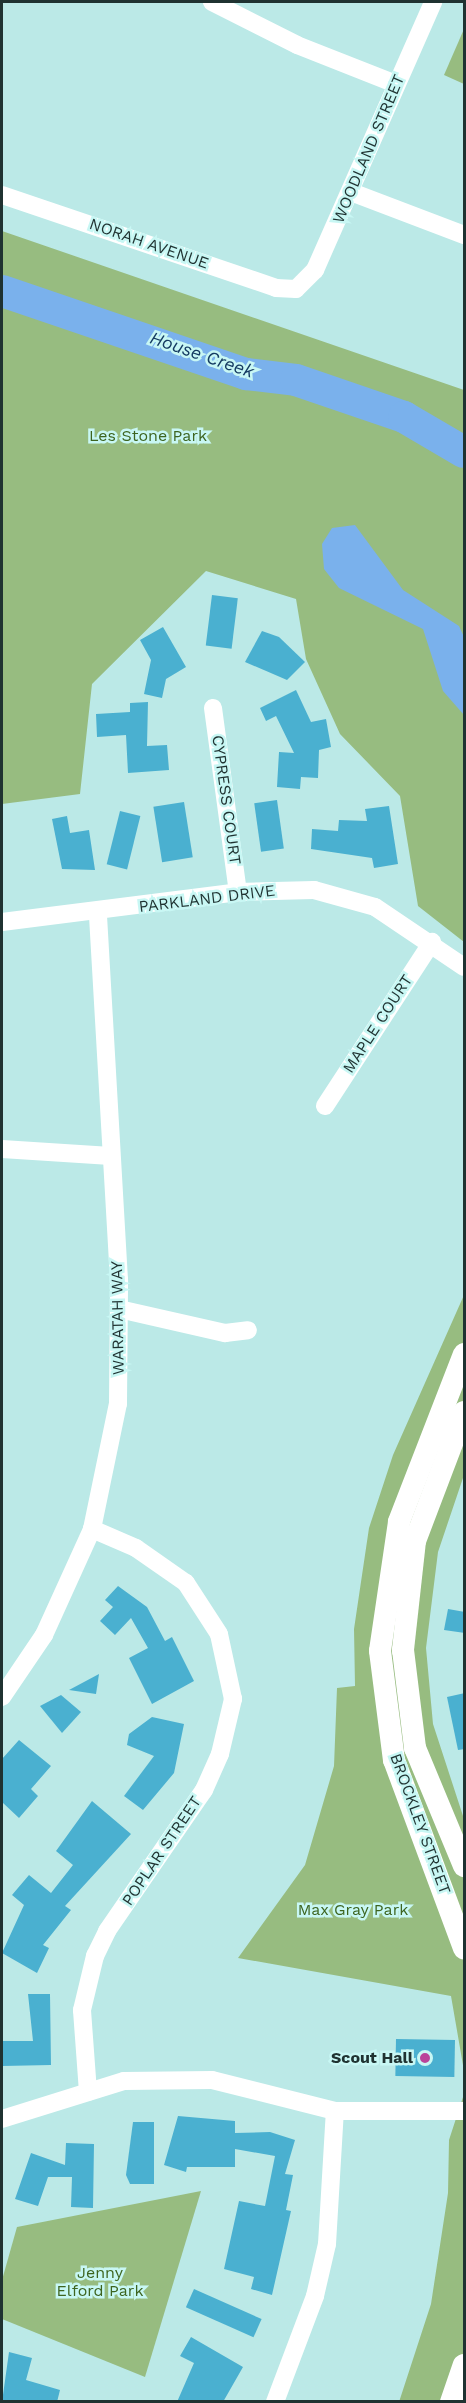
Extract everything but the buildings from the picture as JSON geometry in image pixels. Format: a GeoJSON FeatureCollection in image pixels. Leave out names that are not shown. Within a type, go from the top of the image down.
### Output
{"type":"FeatureCollection","features":[{"type":"Feature","properties":{"kind":"main road","name":"BROCKLEY STREET"},"geometry":{"type":"LineString","coordinates":[[465,1354],[412,1481],[382,1605],[384,1709],[394,1760],[426,1850],[465,1948]]}},
{"type":"Feature","properties":{"kind":"main road","name":"BROCKLEY STREET"},"geometry":{"type":"LineString","coordinates":[[465,1412],[415,1541],[403,1620],[408,1717],[425,1777],[458,1833],[465,1866]]}},
{"type":"Feature","properties":{"kind":"main road"},"geometry":{"type":"LineString","coordinates":[[426,1850],[458,1833]]}},
{"type":"Feature","properties":{"kind":"street"},"geometry":{"type":"LineString","coordinates":[[212,2],[297,45],[396,84]]}},
{"type":"Feature","properties":{"kind":"street","name":"WOODLAND STREET"},"geometry":{"type":"LineString","coordinates":[[296,289],[315,270],[433,2]]}},
{"type":"Feature","properties":{"kind":"street"},"geometry":{"type":"LineString","coordinates":[[351,192],[465,234]]}},
{"type":"Feature","properties":{"kind":"street","name":"NORAH AVENUE"},"geometry":{"type":"LineString","coordinates":[[2,195],[276,288],[296,289]]}},
{"type":"Feature","properties":{"kind":"street","name":"CYPRESS COURT"},"geometry":{"type":"LineString","coordinates":[[213,708],[238,892]]}},
{"type":"Feature","properties":{"kind":"street","name":"PARKLAND DRIVE"},"geometry":{"type":"LineString","coordinates":[[2,922],[98,913],[238,892],[314,890],[346,897],[375,907],[432,942],[465,967]]}},
{"type":"Feature","properties":{"kind":"street","name":"WARATAH WAY"},"geometry":{"type":"LineString","coordinates":[[2,1697],[44,1635],[92,1529],[118,1404],[119,1309],[98,913]]}},
{"type":"Feature","properties":{"kind":"street","name":"MAPLE COURT"},"geometry":{"type":"LineString","coordinates":[[325,1106],[432,942]]}},
{"type":"Feature","properties":{"kind":"street"},"geometry":{"type":"LineString","coordinates":[[2,1149],[111,1156]]}},
{"type":"Feature","properties":{"kind":"street"},"geometry":{"type":"LineString","coordinates":[[119,1309],[225,1333],[248,1330]]}},
{"type":"Feature","properties":{"kind":"street","name":"POPLAR STREET"},"geometry":{"type":"LineString","coordinates":[[88,2092],[82,2010],[95,1956],[204,1790],[220,1754],[233,1699],[219,1634],[186,1583],[136,1548],[92,1529]]}},
{"type":"Feature","properties":{"kind":"street"},"geometry":{"type":"LineString","coordinates":[[2,2118],[124,2080],[212,2080],[335,2111],[465,2111]]}},
{"type":"Feature","properties":{"kind":"street"},"geometry":{"type":"LineString","coordinates":[[275,2402],[315,2296],[327,2244],[335,2111]]}},
{"type":"Feature","properties":{"kind":"green space"},"geometry":{"type":"Polygon","coordinates":[[[464,29],[464,84],[444,75],[464,29]]]}},
{"type":"Feature","properties":{"kind":"green space","name":"Les Stone Park"},"geometry":{"type":"Polygon","coordinates":[[[2,231],[464,390],[464,942],[418,906],[400,796],[340,734],[306,659],[296,599],[206,571],[92,684],[80,794],[2,804],[2,231]]]}},
{"type":"Feature","properties":{"kind":"green space","name":"Max Gray Park"},"geometry":{"type":"Polygon","coordinates":[[[464,1295],[464,1475],[438,1552],[426,1648],[433,1724],[464,1819],[464,2071],[451,1996],[238,1958],[305,1865],[334,1766],[337,1688],[355,1686],[354,1629],[369,1528],[393,1455],[464,1295]]]}},
{"type":"Feature","properties":{"kind":"green space"},"geometry":{"type":"Polygon","coordinates":[[[464,2094],[464,2401],[399,2402],[431,2304],[448,2193],[449,2140],[464,2094]]]}},
{"type":"Feature","properties":{"kind":"green space","name":"Jenny Elford Park"},"geometry":{"type":"Polygon","coordinates":[[[201,2191],[145,2377],[2,2319],[2,2280],[17,2227],[201,2191]]]}},
{"type":"Feature","properties":{"kind":"water"},"geometry":{"type":"Polygon","coordinates":[[[355,525],[403,590],[459,626],[464,637],[464,715],[443,691],[423,629],[339,588],[324,569],[322,544],[332,528],[355,525]]]}},
{"type":"Feature","properties":{"kind":"waterway","name":"House Creek"},"geometry":{"type":"LineString","coordinates":[[2,291],[246,374],[296,380],[404,417],[464,452]]}},
{"type":"Feature","properties":{"kind":"place","name":"Scout Hall"},"geometry":{"type":"Point","coordinates":[425,2058]}}]}
